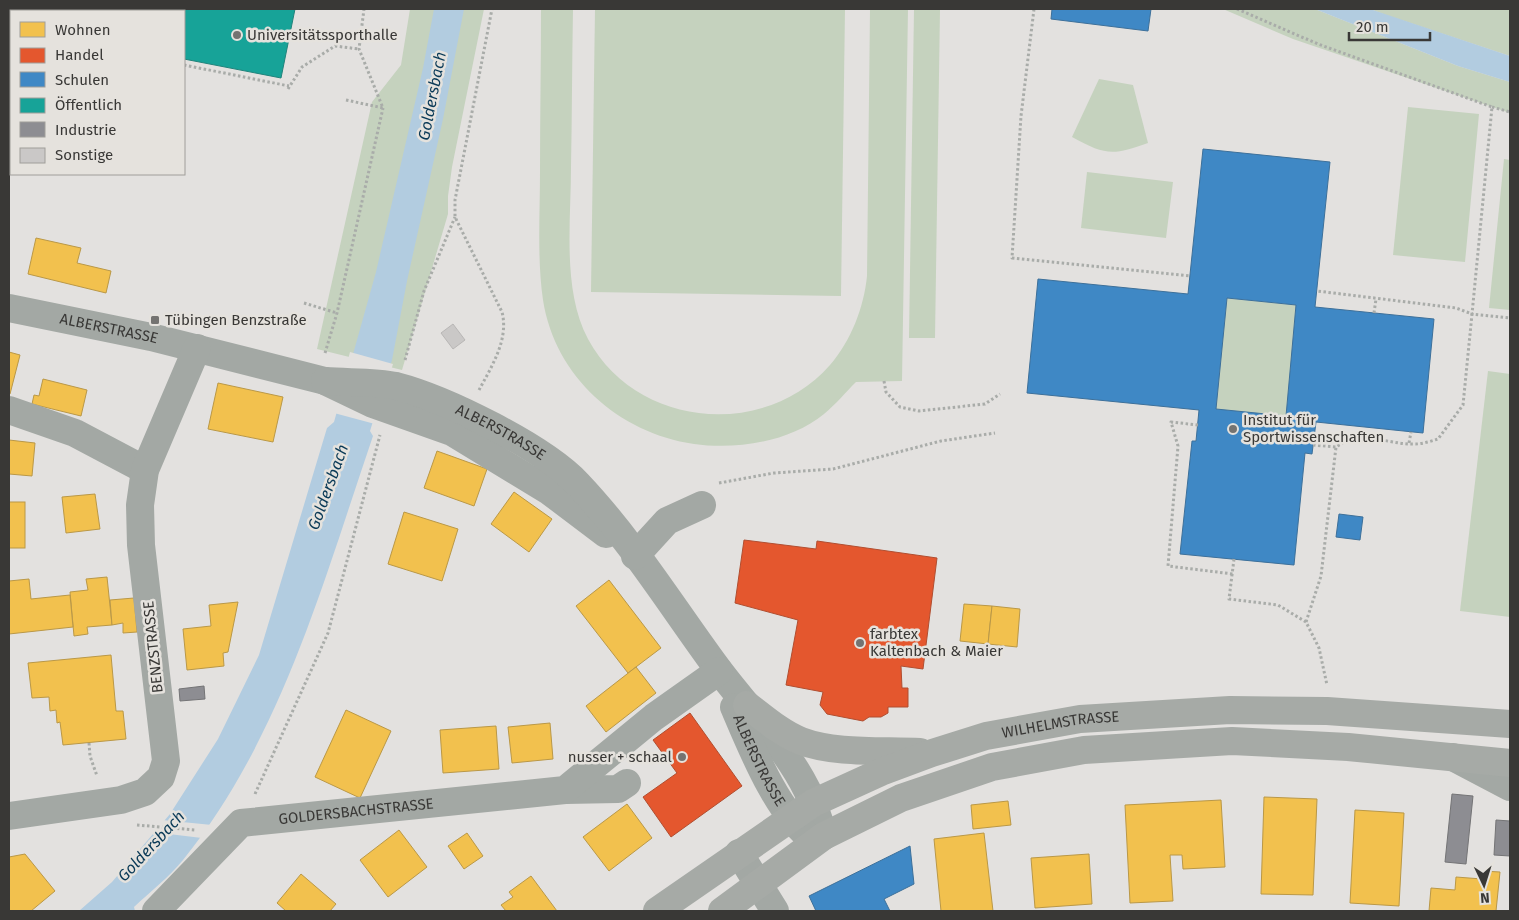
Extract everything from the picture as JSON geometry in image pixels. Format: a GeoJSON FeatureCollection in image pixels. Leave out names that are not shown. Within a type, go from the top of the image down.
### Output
{"type":"FeatureCollection","features":[{"type":"Feature","properties":{"kind":"main road"},"geometry":{"type":"LineString","coordinates":[[747,705],[772,724],[802,741],[845,749],[932,753]]}},
{"type":"Feature","properties":{"kind":"main road","name":"WILHELMSTRASSE"},"geometry":{"type":"LineString","coordinates":[[657,911],[812,803],[881,772],[986,736],[1080,719],[1230,710],[1327,711],[1510,724]]}},
{"type":"Feature","properties":{"kind":"main road","name":"WILHELMSTRASSE"},"geometry":{"type":"LineString","coordinates":[[722,911],[819,838],[901,798],[992,767],[1084,750],[1232,741],[1348,747],[1510,763]]}},
{"type":"Feature","properties":{"kind":"street","name":"ALBERSTRASSE"},"geometry":{"type":"LineString","coordinates":[[9,308],[197,348],[321,380],[465,413],[547,458],[578,483],[635,556],[799,776],[812,803],[819,838]]}},
{"type":"Feature","properties":{"kind":"street","name":"BENZSTRASSE"},"geometry":{"type":"LineString","coordinates":[[9,816],[115,800],[145,792],[161,777],[166,761],[141,544],[140,505],[145,470],[197,348]]}},
{"type":"Feature","properties":{"kind":"street","name":"ALBERSTRASSE"},"geometry":{"type":"LineString","coordinates":[[387,396],[452,432],[549,492],[635,556]]}},
{"type":"Feature","properties":{"kind":"street"},"geometry":{"type":"LineString","coordinates":[[9,410],[75,432],[145,470]]}},
{"type":"Feature","properties":{"kind":"street"},"geometry":{"type":"LineString","coordinates":[[635,556],[667,521],[709,494]]}},
{"type":"Feature","properties":{"kind":"street","name":"ALBERSTRASSE"},"geometry":{"type":"LineString","coordinates":[[719,671],[742,726],[790,818],[801,831],[819,838]]}},
{"type":"Feature","properties":{"kind":"street"},"geometry":{"type":"LineString","coordinates":[[575,781],[654,717],[719,671]]}},
{"type":"Feature","properties":{"kind":"street","name":"WILHELMSTRASSE"},"geometry":{"type":"LineString","coordinates":[[1454,757],[1510,787]]}},
{"type":"Feature","properties":{"kind":"street","name":"GOLDERSBACHSTRASSE"},"geometry":{"type":"LineString","coordinates":[[241,823],[575,781],[618,789],[627,783]]}},
{"type":"Feature","properties":{"kind":"street"},"geometry":{"type":"LineString","coordinates":[[156,911],[241,823]]}},
{"type":"Feature","properties":{"kind":"street"},"geometry":{"type":"LineString","coordinates":[[740,853],[775,911]]}},
{"type":"Feature","properties":{"kind":"path"},"geometry":{"type":"LineString","coordinates":[[321,380],[383,108],[359,49],[364,9]]}},
{"type":"Feature","properties":{"kind":"path"},"geometry":{"type":"LineString","coordinates":[[241,823],[328,633],[387,396],[424,291],[455,217],[459,171],[492,9]]}},
{"type":"Feature","properties":{"kind":"path"},"geometry":{"type":"LineString","coordinates":[[1034,9],[1021,116],[1012,258],[1190,276]]}},
{"type":"Feature","properties":{"kind":"path"},"geometry":{"type":"LineString","coordinates":[[1237,9],[1318,44],[1510,112]]}},
{"type":"Feature","properties":{"kind":"path"},"geometry":{"type":"LineString","coordinates":[[185,65],[289,87],[302,67],[335,46],[359,49]]}},
{"type":"Feature","properties":{"kind":"path"},"geometry":{"type":"LineString","coordinates":[[346,100],[383,108]]}},
{"type":"Feature","properties":{"kind":"path"},"geometry":{"type":"LineString","coordinates":[[1313,445],[1336,447],[1347,439],[1359,438],[1416,444],[1438,439],[1462,405],[1492,107]]}},
{"type":"Feature","properties":{"kind":"path"},"geometry":{"type":"LineString","coordinates":[[455,217],[502,312],[505,322],[504,335],[496,356],[465,413]]}},
{"type":"Feature","properties":{"kind":"path"},"geometry":{"type":"LineString","coordinates":[[1317,291],[1456,308],[1472,314],[1510,318]]}},
{"type":"Feature","properties":{"kind":"path"},"geometry":{"type":"LineString","coordinates":[[1374,313],[1376,298]]}},
{"type":"Feature","properties":{"kind":"path"},"geometry":{"type":"LineString","coordinates":[[304,303],[337,313]]}},
{"type":"Feature","properties":{"kind":"path"},"geometry":{"type":"LineString","coordinates":[[884,381],[886,392],[900,407],[919,411],[985,404],[1000,394]]}},
{"type":"Feature","properties":{"kind":"path"},"geometry":{"type":"LineString","coordinates":[[1198,425],[1171,422],[1178,446],[1168,566],[1233,574]]}},
{"type":"Feature","properties":{"kind":"path"},"geometry":{"type":"LineString","coordinates":[[1409,443],[1411,432]]}},
{"type":"Feature","properties":{"kind":"path"},"geometry":{"type":"LineString","coordinates":[[709,494],[774,473],[833,469],[941,441],[995,433]]}},
{"type":"Feature","properties":{"kind":"path"},"geometry":{"type":"LineString","coordinates":[[1306,622],[1321,576],[1336,447]]}},
{"type":"Feature","properties":{"kind":"path"},"geometry":{"type":"LineString","coordinates":[[1234,559],[1229,599],[1278,605],[1306,622],[1319,648],[1326,678]]}},
{"type":"Feature","properties":{"kind":"path"},"geometry":{"type":"LineString","coordinates":[[89,743],[93,768],[115,800]]}},
{"type":"Feature","properties":{"kind":"path"},"geometry":{"type":"LineString","coordinates":[[134,825],[198,830]]}},
{"type":"Feature","properties":{"kind":"green space"},"geometry":{"type":"Polygon","coordinates":[[[410,9],[484,9],[452,167],[448,196],[448,214],[402,370],[317,349],[372,102],[401,65],[410,9]]]}},
{"type":"Feature","properties":{"kind":"green space"},"geometry":{"type":"Polygon","coordinates":[[[541,9],[573,9],[571,278],[574,299],[588,339],[609,369],[637,391],[668,406],[702,413],[737,413],[771,405],[803,389],[830,365],[844,345],[855,323],[863,300],[867,276],[870,9],[908,9],[902,381],[856,382],[824,414],[810,424],[762,442],[727,446],[694,444],[666,438],[640,428],[616,414],[595,397],[576,376],[561,353],[550,328],[543,300],[539,236],[541,9]]]}},
{"type":"Feature","properties":{"kind":"green space"},"geometry":{"type":"Polygon","coordinates":[[[595,9],[845,9],[841,296],[591,292],[595,9]]]}},
{"type":"Feature","properties":{"kind":"green space"},"geometry":{"type":"Polygon","coordinates":[[[914,9],[940,9],[935,338],[909,338],[914,9]]]}},
{"type":"Feature","properties":{"kind":"green space"},"geometry":{"type":"Polygon","coordinates":[[[1223,9],[1315,9],[1458,66],[1510,82],[1510,113],[1293,39],[1223,9]]]}},
{"type":"Feature","properties":{"kind":"green space"},"geometry":{"type":"Polygon","coordinates":[[[1370,9],[1510,9],[1510,56],[1386,15],[1370,9]]]}},
{"type":"Feature","properties":{"kind":"green space"},"geometry":{"type":"Polygon","coordinates":[[[1099,79],[1133,85],[1148,143],[1126,150],[1109,152],[1072,137],[1099,79]]]}},
{"type":"Feature","properties":{"kind":"green space"},"geometry":{"type":"Polygon","coordinates":[[[1408,107],[1479,114],[1465,262],[1393,255],[1408,107]]]}},
{"type":"Feature","properties":{"kind":"green space"},"geometry":{"type":"Polygon","coordinates":[[[1504,159],[1510,160],[1510,310],[1489,308],[1504,159]]]}},
{"type":"Feature","properties":{"kind":"green space"},"geometry":{"type":"Polygon","coordinates":[[[1087,172],[1173,182],[1166,238],[1081,228],[1087,172]]]}},
{"type":"Feature","properties":{"kind":"green space"},"geometry":{"type":"Polygon","coordinates":[[[1227,298],[1296,305],[1286,416],[1216,409],[1227,298]]]}},
{"type":"Feature","properties":{"kind":"green space"},"geometry":{"type":"Polygon","coordinates":[[[1488,371],[1510,374],[1510,617],[1460,611],[1488,371]]]}},
{"type":"Feature","properties":{"kind":"water","name":"Goldersbach"},"geometry":{"type":"Polygon","coordinates":[[[434,9],[464,9],[443,119],[407,281],[392,360],[370,431],[373,436],[317,602],[296,657],[273,710],[247,762],[218,812],[183,860],[134,907],[135,911],[79,911],[112,882],[170,814],[218,739],[259,655],[327,428],[334,422],[376,272],[423,68],[434,9]]]}},
{"type":"Feature","properties":{"kind":"water"},"geometry":{"type":"Polygon","coordinates":[[[1315,9],[1370,9],[1510,56],[1510,82],[1458,66],[1315,9]]]}},
{"type":"Feature","properties":{"kind":"pier"},"geometry":{"type":"Polygon","coordinates":[[[350,352],[393,364],[375,424],[334,413],[350,352]]]}},
{"type":"Feature","properties":{"kind":"pier"},"geometry":{"type":"Polygon","coordinates":[[[162,820],[212,825],[202,838],[152,832],[162,820]]]}},
{"type":"Feature","properties":{"kind":"building: Wohnen"},"geometry":{"type":"Polygon","coordinates":[[[36,238],[81,248],[77,263],[111,271],[106,293],[28,274],[36,238]]]}},
{"type":"Feature","properties":{"kind":"building: Wohnen"},"geometry":{"type":"Polygon","coordinates":[[[9,352],[20,355],[10,394],[9,394],[9,352]]]}},
{"type":"Feature","properties":{"kind":"building: Wohnen"},"geometry":{"type":"Polygon","coordinates":[[[43,379],[87,390],[81,416],[32,404],[34,395],[39,396],[43,379]]]}},
{"type":"Feature","properties":{"kind":"building: Wohnen"},"geometry":{"type":"Polygon","coordinates":[[[218,383],[283,397],[273,442],[208,429],[218,383]]]}},
{"type":"Feature","properties":{"kind":"building: Wohnen"},"geometry":{"type":"Polygon","coordinates":[[[9,440],[35,443],[32,476],[9,474],[9,440]]]}},
{"type":"Feature","properties":{"kind":"building: Wohnen"},"geometry":{"type":"Polygon","coordinates":[[[437,451],[487,469],[474,506],[424,488],[437,451]]]}},
{"type":"Feature","properties":{"kind":"building: Wohnen"},"geometry":{"type":"Polygon","coordinates":[[[514,492],[552,519],[529,552],[491,524],[514,492]]]}},
{"type":"Feature","properties":{"kind":"building: Wohnen"},"geometry":{"type":"Polygon","coordinates":[[[95,494],[100,529],[66,533],[62,497],[95,494]]]}},
{"type":"Feature","properties":{"kind":"building: Wohnen"},"geometry":{"type":"Polygon","coordinates":[[[9,502],[25,502],[25,548],[9,548],[9,502]]]}},
{"type":"Feature","properties":{"kind":"building: Wohnen"},"geometry":{"type":"Polygon","coordinates":[[[404,512],[458,529],[442,581],[388,564],[404,512]]]}},
{"type":"Feature","properties":{"kind":"building: Wohnen"},"geometry":{"type":"Polygon","coordinates":[[[107,577],[112,625],[87,627],[88,634],[74,636],[70,592],[88,590],[86,579],[107,577]]]}},
{"type":"Feature","properties":{"kind":"building: Wohnen"},"geometry":{"type":"Polygon","coordinates":[[[29,579],[31,599],[70,595],[73,627],[9,634],[9,581],[29,579]]]}},
{"type":"Feature","properties":{"kind":"building: Wohnen"},"geometry":{"type":"Polygon","coordinates":[[[609,580],[661,648],[628,673],[576,606],[609,580]]]}},
{"type":"Feature","properties":{"kind":"building: Wohnen"},"geometry":{"type":"Polygon","coordinates":[[[134,598],[137,632],[123,633],[123,623],[112,625],[110,600],[134,598]]]}},
{"type":"Feature","properties":{"kind":"building: Wohnen"},"geometry":{"type":"Polygon","coordinates":[[[238,602],[228,652],[223,653],[224,666],[187,670],[183,629],[211,626],[209,605],[238,602]]]}},
{"type":"Feature","properties":{"kind":"building: Wohnen"},"geometry":{"type":"Polygon","coordinates":[[[964,604],[992,606],[988,644],[960,641],[964,604]]]}},
{"type":"Feature","properties":{"kind":"building: Wohnen"},"geometry":{"type":"Polygon","coordinates":[[[992,606],[1020,609],[1017,647],[988,644],[992,606]]]}},
{"type":"Feature","properties":{"kind":"building: Wohnen"},"geometry":{"type":"Polygon","coordinates":[[[111,655],[116,711],[123,711],[126,739],[63,745],[60,722],[57,723],[56,710],[50,711],[49,697],[32,698],[28,663],[111,655]]]}},
{"type":"Feature","properties":{"kind":"building: Wohnen"},"geometry":{"type":"Polygon","coordinates":[[[636,667],[656,693],[606,732],[586,706],[636,667]]]}},
{"type":"Feature","properties":{"kind":"building: Wohnen"},"geometry":{"type":"Polygon","coordinates":[[[346,710],[391,731],[360,798],[315,777],[346,710]]]}},
{"type":"Feature","properties":{"kind":"building: Wohnen"},"geometry":{"type":"Polygon","coordinates":[[[550,723],[553,759],[512,763],[508,727],[550,723]]]}},
{"type":"Feature","properties":{"kind":"building: Wohnen"},"geometry":{"type":"Polygon","coordinates":[[[496,726],[499,769],[443,773],[440,730],[496,726]]]}},
{"type":"Feature","properties":{"kind":"building: Wohnen"},"geometry":{"type":"Polygon","coordinates":[[[1264,797],[1317,799],[1313,895],[1261,894],[1264,797]]]}},
{"type":"Feature","properties":{"kind":"building: Wohnen"},"geometry":{"type":"Polygon","coordinates":[[[1221,800],[1225,867],[1183,869],[1182,855],[1170,855],[1173,901],[1130,903],[1125,805],[1221,800]]]}},
{"type":"Feature","properties":{"kind":"building: Wohnen"},"geometry":{"type":"Polygon","coordinates":[[[1008,801],[1011,825],[973,829],[971,805],[1008,801]]]}},
{"type":"Feature","properties":{"kind":"building: Wohnen"},"geometry":{"type":"Polygon","coordinates":[[[627,804],[652,838],[609,871],[583,837],[627,804]]]}},
{"type":"Feature","properties":{"kind":"building: Wohnen"},"geometry":{"type":"Polygon","coordinates":[[[1355,810],[1404,813],[1399,906],[1350,903],[1355,810]]]}},
{"type":"Feature","properties":{"kind":"building: Wohnen"},"geometry":{"type":"Polygon","coordinates":[[[399,830],[427,867],[388,897],[360,860],[399,830]]]}},
{"type":"Feature","properties":{"kind":"building: Wohnen"},"geometry":{"type":"Polygon","coordinates":[[[467,833],[483,856],[464,869],[448,846],[467,833]]]}},
{"type":"Feature","properties":{"kind":"building: Wohnen"},"geometry":{"type":"Polygon","coordinates":[[[984,833],[993,911],[941,911],[934,839],[984,833]]]}},
{"type":"Feature","properties":{"kind":"building: Wohnen"},"geometry":{"type":"Polygon","coordinates":[[[25,854],[55,891],[31,911],[9,911],[9,857],[25,854]]]}},
{"type":"Feature","properties":{"kind":"building: Wohnen"},"geometry":{"type":"Polygon","coordinates":[[[1089,854],[1092,904],[1035,908],[1031,858],[1089,854]]]}},
{"type":"Feature","properties":{"kind":"building: Wohnen"},"geometry":{"type":"Polygon","coordinates":[[[1483,871],[1500,872],[1496,911],[1429,911],[1431,888],[1455,890],[1456,877],[1482,879],[1483,871]]]}},
{"type":"Feature","properties":{"kind":"building: Wohnen"},"geometry":{"type":"Polygon","coordinates":[[[301,874],[336,904],[330,911],[286,911],[277,903],[301,874]]]}},
{"type":"Feature","properties":{"kind":"building: Wohnen"},"geometry":{"type":"Polygon","coordinates":[[[531,876],[557,911],[506,911],[501,905],[513,897],[509,892],[531,876]]]}},
{"type":"Feature","properties":{"kind":"building: Handel","name":"farbtex Kaltenbach & Maier"},"geometry":{"type":"Polygon","coordinates":[[[744,540],[816,549],[817,541],[937,558],[923,669],[901,666],[902,688],[908,688],[908,707],[888,707],[888,713],[881,717],[869,717],[863,721],[827,714],[820,705],[823,692],[786,685],[798,620],[735,603],[744,540]]]}},
{"type":"Feature","properties":{"kind":"building: Handel"},"geometry":{"type":"Polygon","coordinates":[[[690,713],[742,786],[671,837],[643,797],[677,773],[653,740],[690,713]]]}},
{"type":"Feature","properties":{"kind":"building: Schulen"},"geometry":{"type":"Polygon","coordinates":[[[1052,9],[1151,9],[1148,31],[1051,19],[1052,9]]]}},
{"type":"Feature","properties":{"kind":"building: Schulen"},"geometry":{"type":"Polygon","coordinates":[[[1203,149],[1330,162],[1315,307],[1434,319],[1423,433],[1316,422],[1312,454],[1305,453],[1294,565],[1180,554],[1192,441],[1196,441],[1199,410],[1027,393],[1038,279],[1188,294],[1203,149]],[[1227,298],[1216,409],[1286,416],[1296,305],[1227,298]]]}},
{"type":"Feature","properties":{"kind":"building: Schulen"},"geometry":{"type":"Polygon","coordinates":[[[1339,514],[1363,517],[1360,540],[1336,537],[1339,514]]]}},
{"type":"Feature","properties":{"kind":"building: Schulen"},"geometry":{"type":"Polygon","coordinates":[[[910,846],[914,884],[884,899],[890,911],[816,911],[809,896],[910,846]]]}},
{"type":"Feature","properties":{"kind":"building: Öffentlich","name":"Universitätssporthalle"},"geometry":{"type":"Polygon","coordinates":[[[295,9],[281,78],[185,59],[185,10],[93,10],[295,9]]]}},
{"type":"Feature","properties":{"kind":"building: Industrie"},"geometry":{"type":"Polygon","coordinates":[[[204,686],[205,699],[180,701],[179,689],[204,686]]]}},
{"type":"Feature","properties":{"kind":"building: Industrie"},"geometry":{"type":"Polygon","coordinates":[[[1452,794],[1473,796],[1466,864],[1445,862],[1452,794]]]}},
{"type":"Feature","properties":{"kind":"building: Industrie"},"geometry":{"type":"Polygon","coordinates":[[[1496,820],[1510,821],[1510,856],[1494,855],[1496,820]]]}},
{"type":"Feature","properties":{"kind":"building: Sonstige"},"geometry":{"type":"Polygon","coordinates":[[[453,324],[465,340],[453,349],[441,333],[453,324]]]}},
{"type":"Feature","properties":{"kind":"place","name":"Universitätssporthalle"},"geometry":{"type":"Point","coordinates":[237,35]}},
{"type":"Feature","properties":{"kind":"place","name":"Tübingen Benzstraße"},"geometry":{"type":"Point","coordinates":[155,320]}},
{"type":"Feature","properties":{"kind":"place","name":"Institut für Sportwissenschaften"},"geometry":{"type":"Point","coordinates":[1233,429]}},
{"type":"Feature","properties":{"kind":"place","name":"farbtex Kaltenbach & Maier"},"geometry":{"type":"Point","coordinates":[860,643]}},
{"type":"Feature","properties":{"kind":"place","name":"nusser + schaal"},"geometry":{"type":"Point","coordinates":[682,757]}}]}
